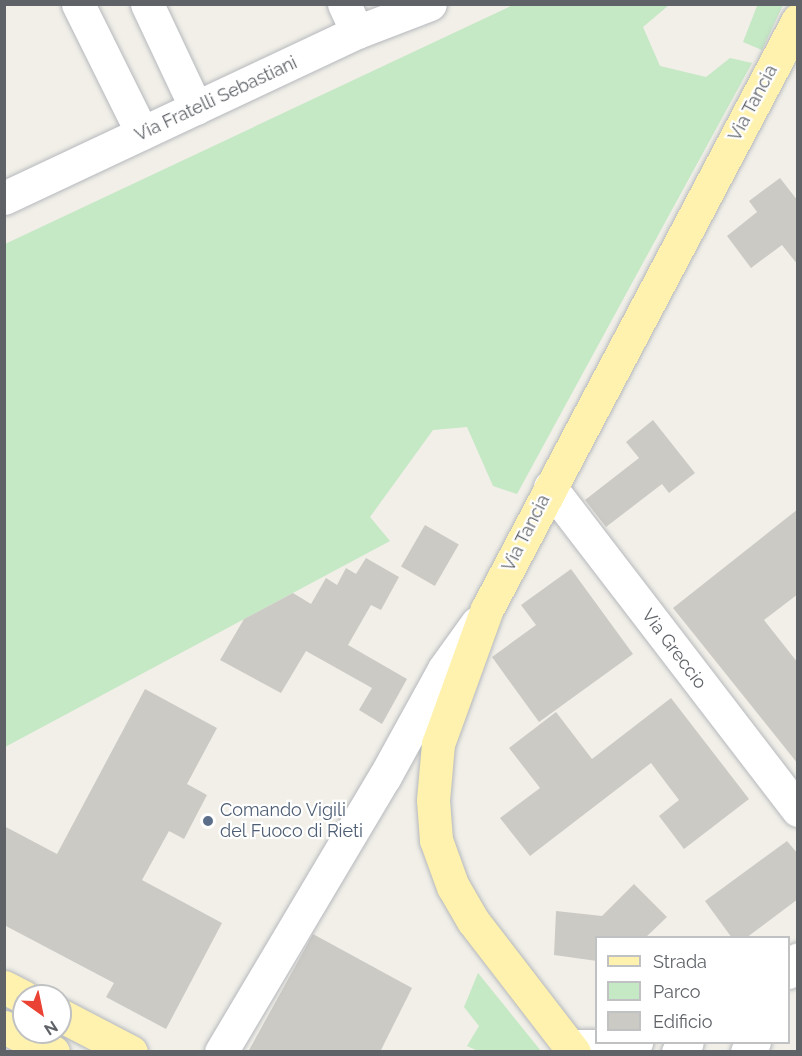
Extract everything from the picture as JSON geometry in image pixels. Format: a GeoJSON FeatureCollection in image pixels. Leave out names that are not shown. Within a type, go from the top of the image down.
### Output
{"type":"FeatureCollection","features":[{"type":"Feature","properties":{"kind":"main road","name":"Via Tancia"},"geometry":{"type":"LineString","coordinates":[[572,1049],[473,921],[453,887],[436,840],[433,800],[438,744],[487,609],[798,20]]}},
{"type":"Feature","properties":{"kind":"main road"},"geometry":{"type":"LineString","coordinates":[[72,1021],[131,1052]]}},
{"type":"Feature","properties":{"kind":"main road"},"geometry":{"type":"LineString","coordinates":[[4,1027],[53,1052]]}},
{"type":"Feature","properties":{"kind":"street"},"geometry":{"type":"LineString","coordinates":[[78,4],[142,133]]}},
{"type":"Feature","properties":{"kind":"street"},"geometry":{"type":"LineString","coordinates":[[147,4],[196,108]]}},
{"type":"Feature","properties":{"kind":"street","name":"Via Fratelli Sebastiani"},"geometry":{"type":"LineString","coordinates":[[4,198],[196,108],[350,18],[430,4]]}},
{"type":"Feature","properties":{"kind":"street","name":"Via Greccio"},"geometry":{"type":"LineString","coordinates":[[550,487],[798,810]]}},
{"type":"Feature","properties":{"kind":"street"},"geometry":{"type":"LineString","coordinates":[[221,1052],[384,778],[444,669],[487,609]]}},
{"type":"Feature","properties":{"kind":"street"},"geometry":{"type":"LineString","coordinates":[[572,1049],[631,1044]]}},
{"type":"Feature","properties":{"kind":"green space"},"geometry":{"type":"Polygon","coordinates":[[[513,5],[669,5],[643,27],[660,66],[706,77],[730,58],[752,63],[517,494],[493,486],[467,427],[433,430],[370,517],[390,541],[5,747],[5,244],[513,5]]]}},
{"type":"Feature","properties":{"kind":"green space"},"geometry":{"type":"Polygon","coordinates":[[[783,5],[762,50],[743,42],[757,6],[783,5]]]}},
{"type":"Feature","properties":{"kind":"green space"},"geometry":{"type":"Polygon","coordinates":[[[478,973],[541,1051],[478,1051],[467,1046],[479,1026],[464,1007],[478,973]]]}},
{"type":"Feature","properties":{"kind":"building"},"geometry":{"type":"Polygon","coordinates":[[[780,178],[798,201],[798,265],[782,245],[751,268],[727,236],[757,212],[749,201],[780,178]]]}},
{"type":"Feature","properties":{"kind":"building"},"geometry":{"type":"Polygon","coordinates":[[[653,420],[695,473],[669,493],[662,484],[606,527],[585,500],[639,458],[626,442],[653,420]]]}},
{"type":"Feature","properties":{"kind":"building"},"geometry":{"type":"Polygon","coordinates":[[[798,509],[798,594],[764,620],[798,663],[798,764],[673,608],[798,509]]]}},
{"type":"Feature","properties":{"kind":"building"},"geometry":{"type":"Polygon","coordinates":[[[425,525],[459,544],[435,586],[401,567],[425,525]]]}},
{"type":"Feature","properties":{"kind":"building"},"geometry":{"type":"Polygon","coordinates":[[[366,558],[399,577],[381,610],[371,605],[348,645],[407,679],[382,724],[359,710],[372,688],[306,651],[281,693],[220,660],[244,619],[293,593],[311,604],[326,578],[337,585],[346,568],[356,574],[366,558]]]}},
{"type":"Feature","properties":{"kind":"building"},"geometry":{"type":"Polygon","coordinates":[[[571,569],[633,654],[539,722],[492,657],[536,625],[521,605],[571,569]]]}},
{"type":"Feature","properties":{"kind":"building"},"geometry":{"type":"Polygon","coordinates":[[[145,689],[217,728],[187,784],[207,795],[184,839],[169,831],[142,880],[222,923],[166,1029],[106,997],[114,983],[4,925],[4,826],[57,854],[145,689]]]}},
{"type":"Feature","properties":{"kind":"building"},"geometry":{"type":"Polygon","coordinates":[[[671,698],[749,799],[684,849],[659,816],[679,800],[651,763],[530,856],[500,818],[540,788],[509,748],[556,712],[592,759],[671,698]]]}},
{"type":"Feature","properties":{"kind":"building"},"geometry":{"type":"Polygon","coordinates":[[[787,841],[798,854],[798,899],[749,936],[731,936],[705,901],[787,841]]]}},
{"type":"Feature","properties":{"kind":"building"},"geometry":{"type":"Polygon","coordinates":[[[634,884],[667,917],[647,936],[595,936],[595,961],[554,955],[556,911],[602,916],[634,884]]]}},
{"type":"Feature","properties":{"kind":"building"},"geometry":{"type":"Polygon","coordinates":[[[313,934],[412,988],[380,1052],[248,1052],[313,934]]]}},
{"type":"Feature","properties":{"kind":"place","name":"Comando Vigili del Fuoco di Rieti"},"geometry":{"type":"Point","coordinates":[208,821]}}]}
